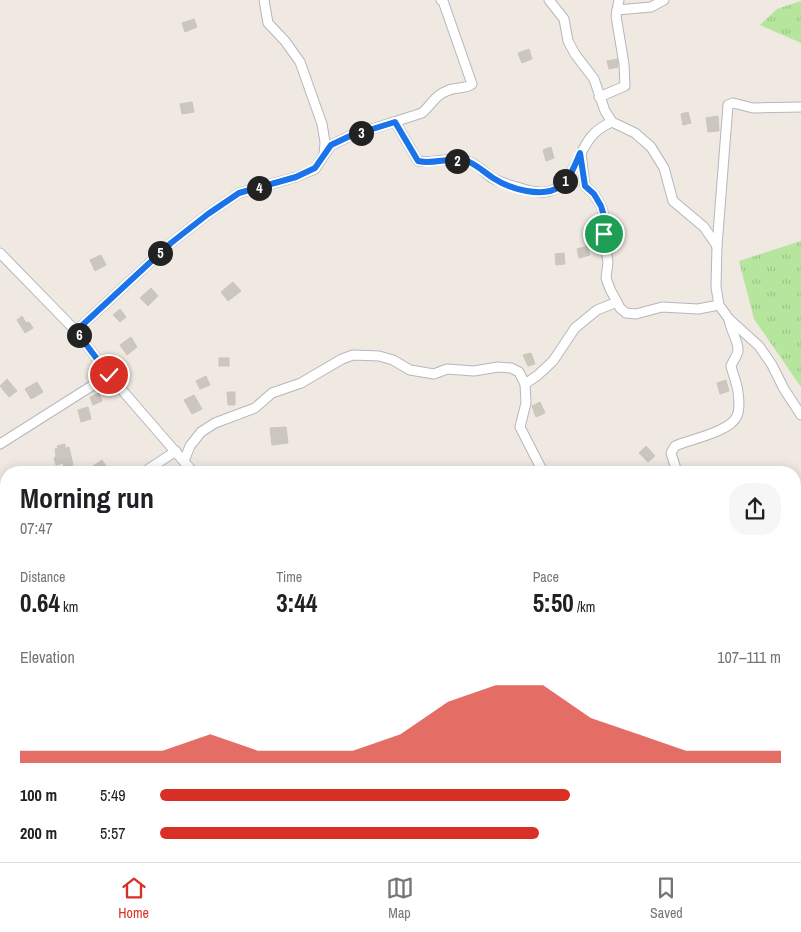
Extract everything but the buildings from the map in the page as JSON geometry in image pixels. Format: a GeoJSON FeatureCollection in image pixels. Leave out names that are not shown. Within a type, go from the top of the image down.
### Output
{"type":"FeatureCollection","features":[{"type":"Feature","properties":{"kind":"street"},"geometry":{"type":"LineString","coordinates":[[264,0],[268,23],[285,41],[300,62],[322,124],[325,142],[324,155]]}},
{"type":"Feature","properties":{"kind":"street"},"geometry":{"type":"LineString","coordinates":[[76,331],[171,243],[239,193],[296,177],[315,168],[331,145],[350,136],[422,113],[430,107],[436,96],[450,89],[469,87],[472,84],[443,1],[441,0]]}},
{"type":"Feature","properties":{"kind":"street"},"geometry":{"type":"LineString","coordinates":[[550,0],[564,19],[568,40],[575,54],[594,79],[599,97],[612,122],[635,133],[651,147],[664,168],[673,202],[704,227],[717,246]]}},
{"type":"Feature","properties":{"kind":"street"},"geometry":{"type":"LineString","coordinates":[[599,97],[625,86],[624,64],[616,16],[619,0]]}},
{"type":"Feature","properties":{"kind":"street"},"geometry":{"type":"LineString","coordinates":[[617,10],[651,7],[664,0]]}},
{"type":"Feature","properties":{"kind":"street"},"geometry":{"type":"LineString","coordinates":[[801,107],[753,108],[733,104],[728,106],[717,246],[716,287],[720,305],[730,320],[759,346],[772,364],[784,389],[801,414]]}},
{"type":"Feature","properties":{"kind":"street"},"geometry":{"type":"LineString","coordinates":[[395,122],[418,161],[426,163],[466,161],[479,167],[494,179],[535,193],[548,192],[562,185],[590,136],[600,127],[612,122]]}},
{"type":"Feature","properties":{"kind":"street"},"geometry":{"type":"LineString","coordinates":[[580,153],[585,186],[594,194],[601,206],[606,223],[604,234],[608,263],[606,278],[617,302],[626,313],[636,314],[662,307],[698,309],[720,305]]}},
{"type":"Feature","properties":{"kind":"street"},"geometry":{"type":"LineString","coordinates":[[0,254],[76,331],[109,375],[188,466]]}},
{"type":"Feature","properties":{"kind":"street"},"geometry":{"type":"LineString","coordinates":[[525,384],[553,361],[575,328],[597,310],[617,302]]}},
{"type":"Feature","properties":{"kind":"street"},"geometry":{"type":"LineString","coordinates":[[675,466],[671,453],[675,446],[714,433],[730,424],[737,417],[739,407],[738,392],[731,366],[738,352],[730,327],[730,320]]}},
{"type":"Feature","properties":{"kind":"street"},"geometry":{"type":"LineString","coordinates":[[184,461],[190,446],[201,432],[215,423],[255,408],[272,393],[301,383],[342,359],[353,355],[379,356],[393,360],[410,370],[434,374],[448,369],[474,371],[498,367],[511,368],[519,372],[525,384],[526,403],[520,428],[540,466]]}},
{"type":"Feature","properties":{"kind":"street"},"geometry":{"type":"LineString","coordinates":[[0,444],[109,375]]}},
{"type":"Feature","properties":{"kind":"street"},"geometry":{"type":"LineString","coordinates":[[153,466],[176,450]]}},
{"type":"Feature","properties":{"kind":"green space"},"geometry":{"type":"Polygon","coordinates":[[[801,1],[801,43],[760,25],[777,9],[801,1]]]}},
{"type":"Feature","properties":{"kind":"green space"},"geometry":{"type":"Polygon","coordinates":[[[801,241],[801,387],[754,319],[739,261],[801,241]]]}},
{"type":"Feature","properties":{"kind":"route"},"geometry":{"type":"LineString","coordinates":[[109,375],[76,331],[109,298],[171,243],[239,193],[296,177],[315,168],[331,145],[350,136],[395,122],[418,161],[426,163],[466,161],[479,167],[494,179],[535,193],[548,192],[562,185],[573,169],[580,153],[585,186],[594,194],[601,206],[606,223],[604,234]]}}]}
